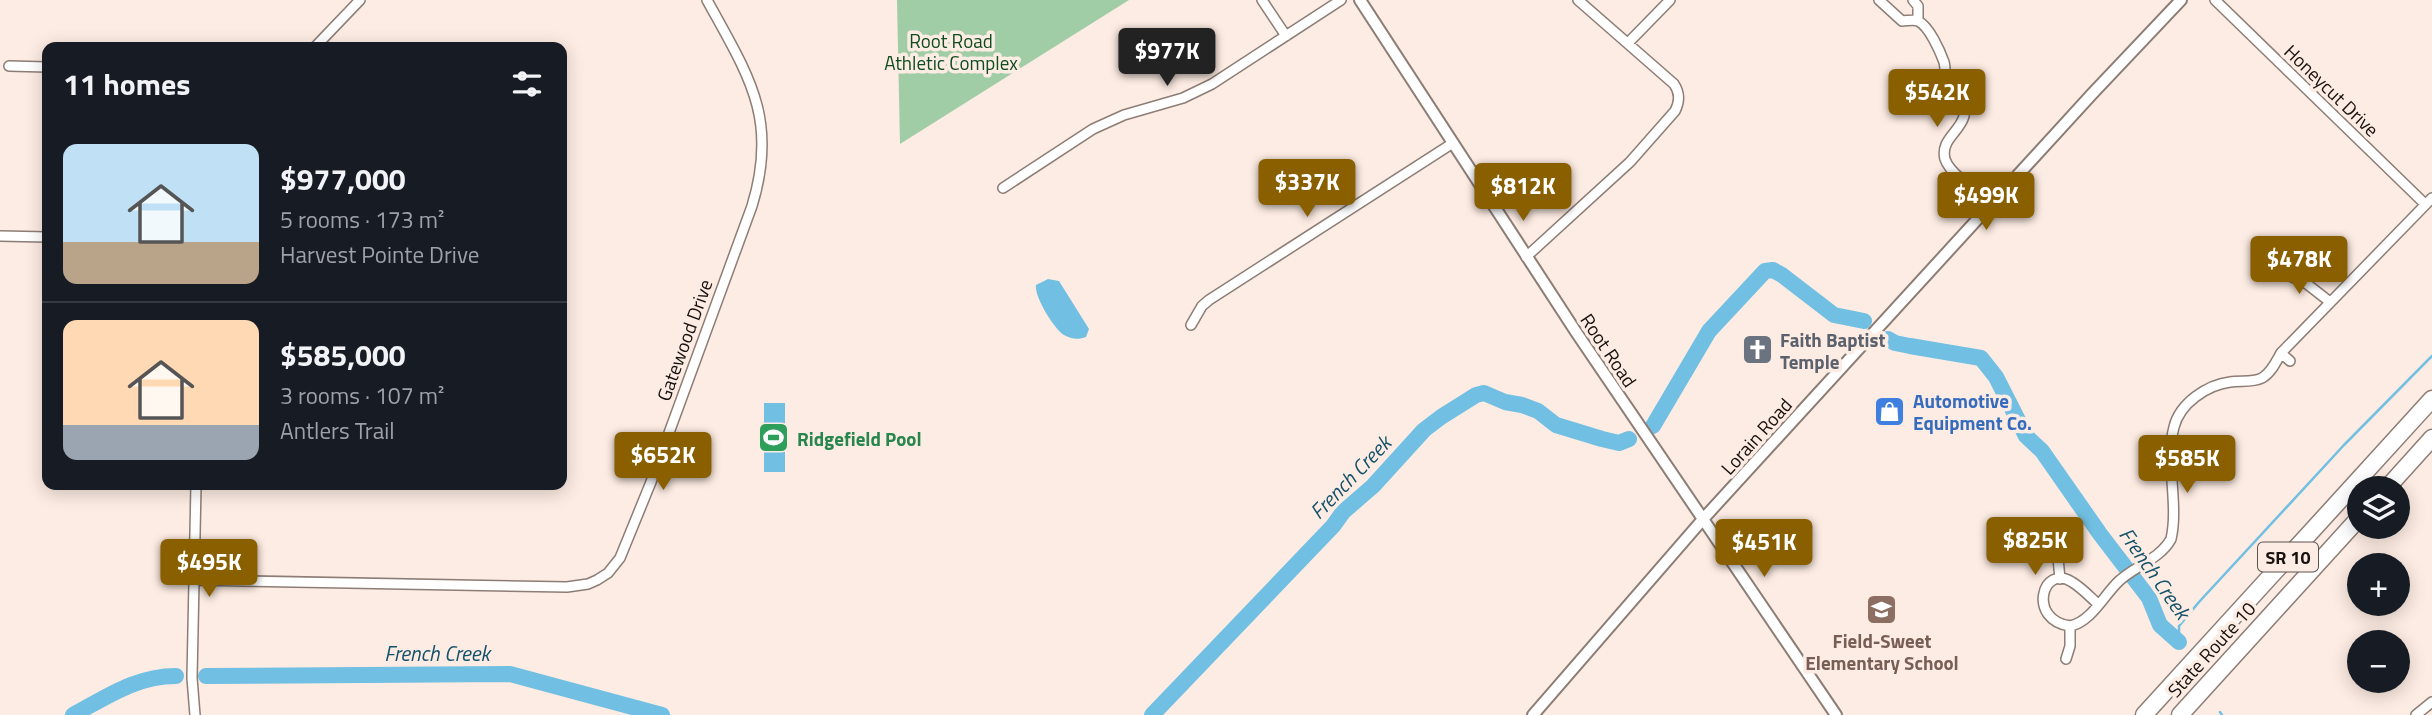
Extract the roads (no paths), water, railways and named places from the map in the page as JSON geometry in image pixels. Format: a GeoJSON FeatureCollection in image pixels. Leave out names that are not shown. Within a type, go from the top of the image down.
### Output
{"type":"FeatureCollection","features":[{"type":"Feature","properties":{"kind":"highway","name":"State Route 10"},"geometry":{"type":"LineString","coordinates":[[2144,715],[2432,399]]}},
{"type":"Feature","properties":{"kind":"highway"},"geometry":{"type":"LineString","coordinates":[[2397,476],[2432,438]]}},
{"type":"Feature","properties":{"kind":"highway","name":"State Route 10"},"geometry":{"type":"LineString","coordinates":[[2180,715],[2347,532]]}},
{"type":"Feature","properties":{"kind":"street"},"geometry":{"type":"LineString","coordinates":[[320,42],[360,0]]}},
{"type":"Feature","properties":{"kind":"street","name":"Gatewood Drive"},"geometry":{"type":"LineString","coordinates":[[194,580],[567,587],[597,580],[614,566],[625,547],[651,482],[752,206],[761,173],[762,126],[754,90],[707,0]]}},
{"type":"Feature","properties":{"kind":"street"},"geometry":{"type":"LineString","coordinates":[[1262,0],[1286,36]]}},
{"type":"Feature","properties":{"kind":"street"},"geometry":{"type":"LineString","coordinates":[[1003,188],[1093,129],[1203,89],[1341,0]]}},
{"type":"Feature","properties":{"kind":"street","name":"Root Road"},"geometry":{"type":"LineString","coordinates":[[1360,0],[1526,257],[1836,715]]}},
{"type":"Feature","properties":{"kind":"street"},"geometry":{"type":"LineString","coordinates":[[1526,257],[1630,162],[1677,107],[1679,94],[1674,84],[1578,0]]}},
{"type":"Feature","properties":{"kind":"street"},"geometry":{"type":"LineString","coordinates":[[1628,43],[1670,0]]}},
{"type":"Feature","properties":{"kind":"street"},"geometry":{"type":"LineString","coordinates":[[1879,0],[1902,21],[1918,21]]}},
{"type":"Feature","properties":{"kind":"street"},"geometry":{"type":"LineString","coordinates":[[1913,0],[1918,6],[1918,21],[1931,37],[1944,63],[1946,83],[1959,98],[1964,110],[1964,117],[1945,145],[1946,162],[1950,170],[1993,202]]}},
{"type":"Feature","properties":{"kind":"street","name":"Lorain Road"},"geometry":{"type":"LineString","coordinates":[[1533,715],[1704,518],[2181,0]]}},
{"type":"Feature","properties":{"kind":"street","name":"Honeycut Drive"},"geometry":{"type":"LineString","coordinates":[[2215,0],[2429,201]]}},
{"type":"Feature","properties":{"kind":"street"},"geometry":{"type":"LineString","coordinates":[[9,66],[42,67]]}},
{"type":"Feature","properties":{"kind":"street"},"geometry":{"type":"LineString","coordinates":[[1191,325],[1202,306],[1209,300],[1453,143]]}},
{"type":"Feature","properties":{"kind":"street"},"geometry":{"type":"LineString","coordinates":[[2098,604],[2072,582],[2060,579],[2047,585],[2042,598],[2045,611],[2058,622],[2070,626],[2083,621],[2120,580],[2164,550],[2171,539],[2172,435],[2178,416],[2208,388],[2230,382],[2253,381],[2265,376],[2281,353],[2429,201]]}},
{"type":"Feature","properties":{"kind":"street"},"geometry":{"type":"LineString","coordinates":[[0,236],[42,237]]}},
{"type":"Feature","properties":{"kind":"street"},"geometry":{"type":"LineString","coordinates":[[2279,271],[2307,284],[2330,302]]}},
{"type":"Feature","properties":{"kind":"street"},"geometry":{"type":"LineString","coordinates":[[2281,353],[2290,361]]}},
{"type":"Feature","properties":{"kind":"street"},"geometry":{"type":"LineString","coordinates":[[195,715],[192,678],[196,490]]}},
{"type":"Feature","properties":{"kind":"street"},"geometry":{"type":"LineString","coordinates":[[2058,558],[2060,579]]}},
{"type":"Feature","properties":{"kind":"street"},"geometry":{"type":"LineString","coordinates":[[2066,659],[2070,646],[2070,626]]}},
{"type":"Feature","properties":{"kind":"street"},"geometry":{"type":"LineString","coordinates":[[2416,715],[2432,702]]}},
{"type":"Feature","properties":{"kind":"water"},"geometry":{"type":"Polygon","coordinates":[[[1048,279],[1059,281],[1089,329],[1086,337],[1077,339],[1067,336],[1060,332],[1050,319],[1036,290],[1036,285],[1048,279]]]}},
{"type":"Feature","properties":{"kind":"water","name":"Ridgefield Pool"},"geometry":{"type":"Polygon","coordinates":[[[764,403],[785,403],[785,472],[764,472],[764,403]]]}},
{"type":"Feature","properties":{"kind":"waterway","name":"French Creek"},"geometry":{"type":"LineString","coordinates":[[1653,426],[1709,331],[1765,271],[1773,270],[1782,275],[1834,315],[1864,321]]}},
{"type":"Feature","properties":{"kind":"waterway","name":"French Creek"},"geometry":{"type":"LineString","coordinates":[[1888,339],[1895,343],[1981,358],[1996,377],[2026,436],[2042,451],[2149,598],[2160,625],[2179,642]]}},
{"type":"Feature","properties":{"kind":"waterway","name":"French Creek"},"geometry":{"type":"LineString","coordinates":[[2179,642],[2179,626],[2199,602],[2344,445],[2432,356]]}},
{"type":"Feature","properties":{"kind":"waterway","name":"French Creek"},"geometry":{"type":"LineString","coordinates":[[1152,715],[1424,430],[1476,395],[1484,393],[1505,402],[1522,405],[1538,411],[1556,425],[1602,439],[1619,443],[1629,439]]}},
{"type":"Feature","properties":{"kind":"waterway","name":"French Creek"},"geometry":{"type":"LineString","coordinates":[[206,676],[510,674],[662,715]]}},
{"type":"Feature","properties":{"kind":"waterway","name":"French Creek"},"geometry":{"type":"LineString","coordinates":[[73,715],[135,684],[176,676]]}},
{"type":"Feature","properties":{"kind":"place","name":"Faith Baptist Temple"},"geometry":{"type":"Point","coordinates":[1757,350]}},
{"type":"Feature","properties":{"kind":"place","name":"Automotive Equipment Co."},"geometry":{"type":"Point","coordinates":[1890,411]}},
{"type":"Feature","properties":{"kind":"place","name":"Ridgefield Pool"},"geometry":{"type":"Point","coordinates":[774,438]}},
{"type":"Feature","properties":{"kind":"place","name":"Field-Sweet Elementary School"},"geometry":{"type":"Point","coordinates":[1882,609]}},
{"type":"Feature","properties":{"kind":"park label","name":"Root Road Athletic Complex"},"geometry":{"type":"Point","coordinates":[951,51]}}]}
